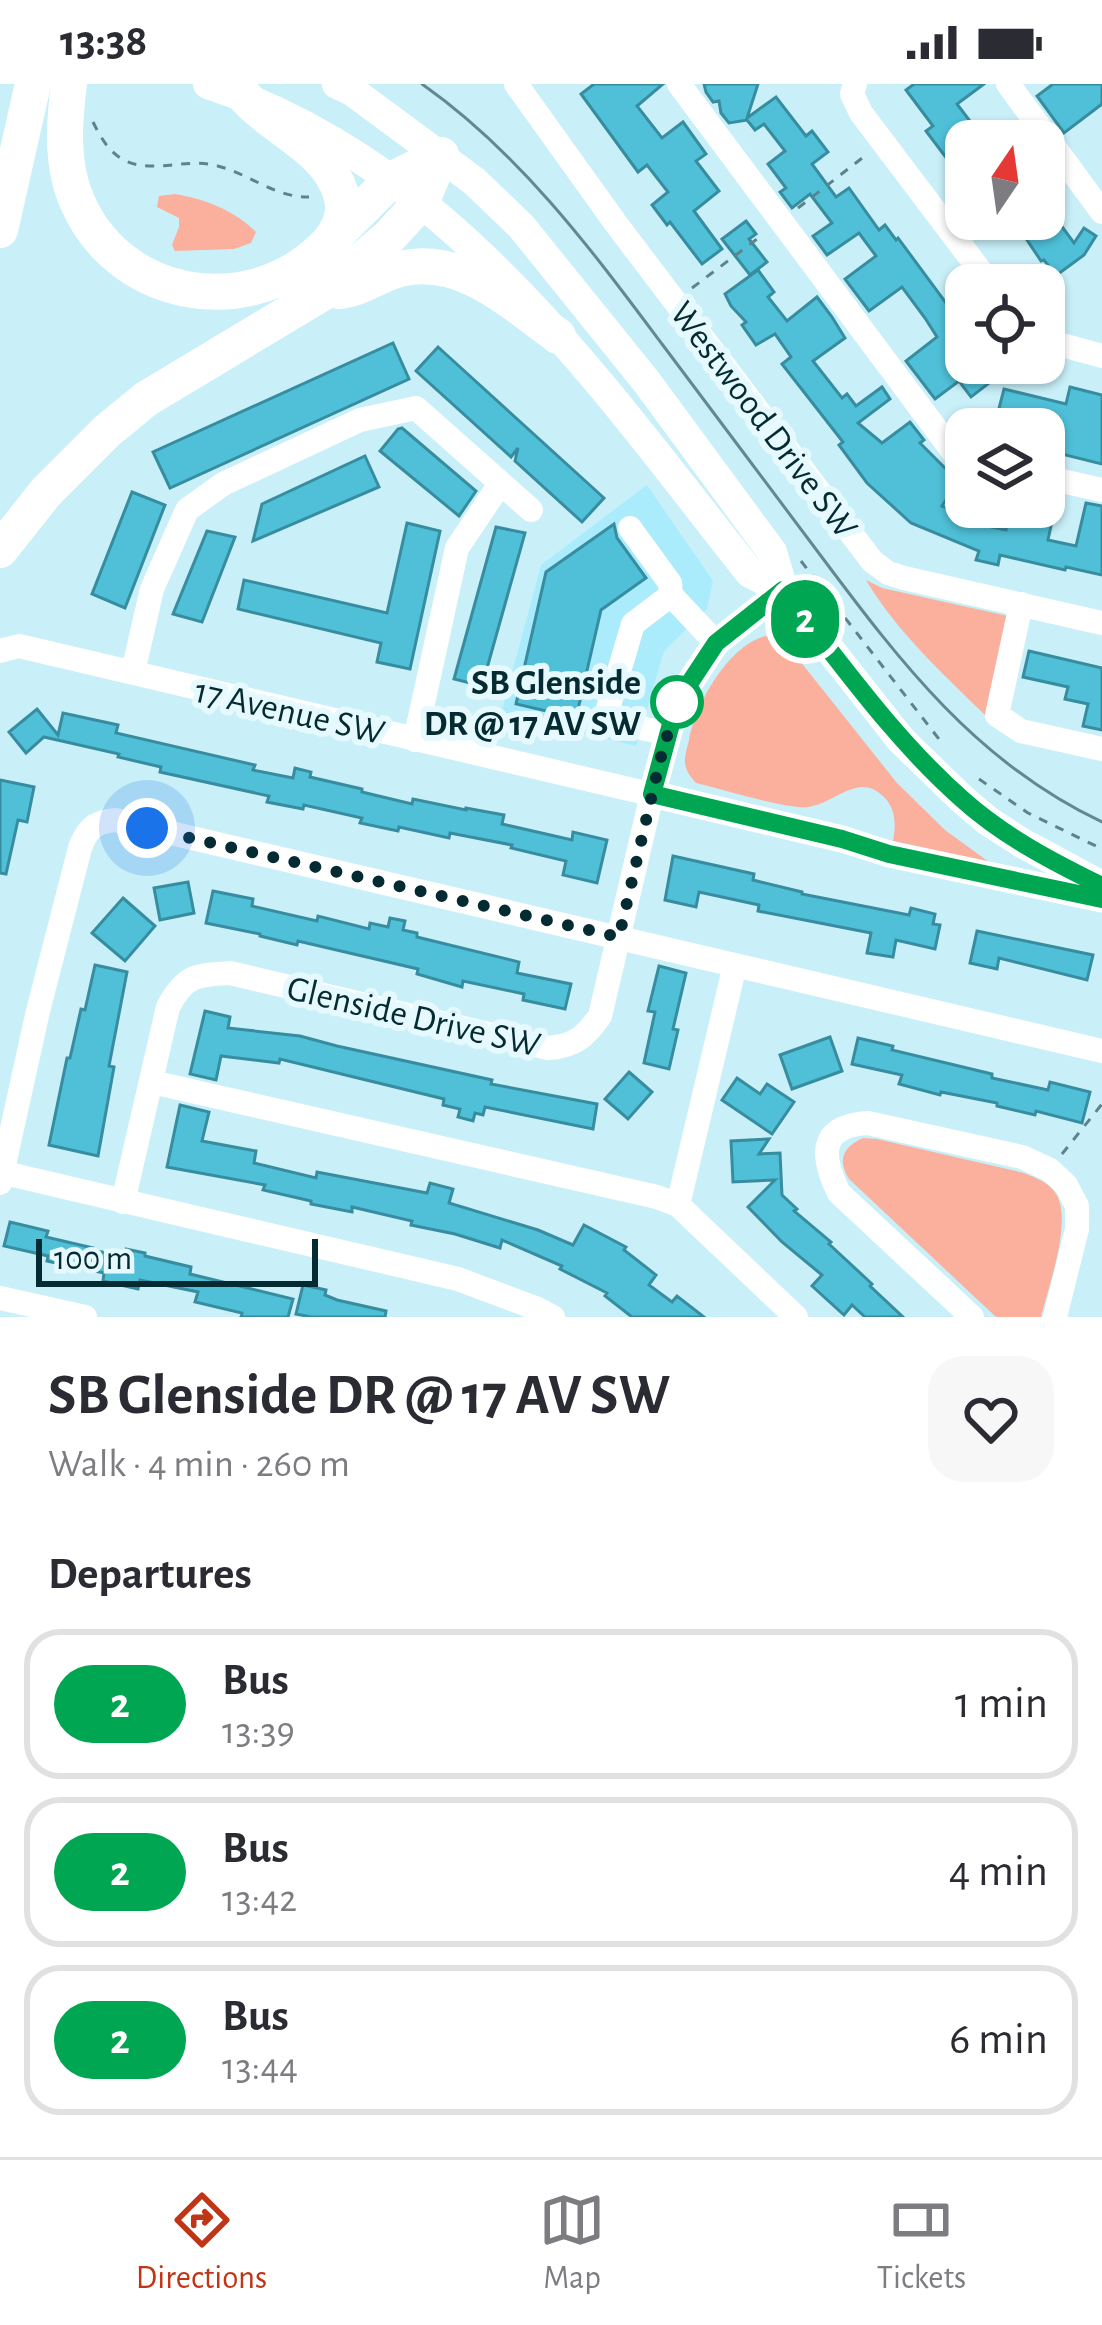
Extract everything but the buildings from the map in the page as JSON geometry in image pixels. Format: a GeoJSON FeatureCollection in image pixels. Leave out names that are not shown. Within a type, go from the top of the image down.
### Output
{"type":"FeatureCollection","features":[{"type":"Feature","properties":{"kind":"highway"},"geometry":{"type":"LineString","coordinates":[[0,230],[33,84]]}},
{"type":"Feature","properties":{"kind":"highway"},"geometry":{"type":"LineString","coordinates":[[80,96],[65,134],[69,180],[88,224],[128,267],[200,292],[242,290],[298,269],[391,180],[441,155]]}},
{"type":"Feature","properties":{"kind":"highway"},"geometry":{"type":"LineString","coordinates":[[246,98],[316,156],[340,188],[343,210],[336,235]]}},
{"type":"Feature","properties":{"kind":"highway"},"geometry":{"type":"LineString","coordinates":[[0,550],[46,492],[106,431],[146,400],[323,292],[389,237],[422,201],[441,155]]}},
{"type":"Feature","properties":{"kind":"highway"},"geometry":{"type":"LineString","coordinates":[[323,292],[352,290],[409,267],[438,266],[479,280],[559,336]]}},
{"type":"Feature","properties":{"kind":"main road"},"geometry":{"type":"LineString","coordinates":[[208,84],[246,98],[349,152],[422,201],[489,260],[559,336],[750,573],[783,590]]}},
{"type":"Feature","properties":{"kind":"main road"},"geometry":{"type":"LineString","coordinates":[[337,84],[441,155],[521,226],[646,381],[772,552],[783,590],[901,740],[962,800],[1022,844],[1102,886]]}},
{"type":"Feature","properties":{"kind":"street","name":"Westwood Drive SW"},"geometry":{"type":"LineString","coordinates":[[516,84],[872,561],[904,578],[1102,622]]}},
{"type":"Feature","properties":{"kind":"street"},"geometry":{"type":"LineString","coordinates":[[679,84],[945,441]]}},
{"type":"Feature","properties":{"kind":"street"},"geometry":{"type":"LineString","coordinates":[[855,84],[852,94],[861,113],[975,264]]}},
{"type":"Feature","properties":{"kind":"street"},"geometry":{"type":"LineString","coordinates":[[1008,84],[1102,212]]}},
{"type":"Feature","properties":{"kind":"street"},"geometry":{"type":"LineString","coordinates":[[1065,346],[1102,356]]}},
{"type":"Feature","properties":{"kind":"street"},"geometry":{"type":"LineString","coordinates":[[134,672],[152,589],[187,510],[223,484],[360,420],[416,408],[531,510]]}},
{"type":"Feature","properties":{"kind":"street"},"geometry":{"type":"LineString","coordinates":[[1065,482],[1102,490]]}},
{"type":"Feature","properties":{"kind":"street"},"geometry":{"type":"LineString","coordinates":[[415,740],[457,548],[500,484]]}},
{"type":"Feature","properties":{"kind":"street"},"geometry":{"type":"LineString","coordinates":[[629,528],[670,583],[671,595],[716,643]]}},
{"type":"Feature","properties":{"kind":"street","name":"Glenside Drive SW"},"geometry":{"type":"LineString","coordinates":[[123,1202],[168,1006],[179,986],[202,974],[230,973],[548,1048],[571,1046],[587,1034],[601,1016],[677,702],[716,643],[783,590]]}},
{"type":"Feature","properties":{"kind":"street"},"geometry":{"type":"LineString","coordinates":[[667,733],[607,712],[633,625],[671,595]]}},
{"type":"Feature","properties":{"kind":"street"},"geometry":{"type":"LineString","coordinates":[[1021,604],[997,716],[1021,731],[1102,749]]}},
{"type":"Feature","properties":{"kind":"street","name":"17 Avenue SW"},"geometry":{"type":"LineString","coordinates":[[9,648],[134,672],[889,854],[1102,899]]}},
{"type":"Feature","properties":{"kind":"street"},"geometry":{"type":"LineString","coordinates":[[842,839],[860,817]]}},
{"type":"Feature","properties":{"kind":"street"},"geometry":{"type":"LineString","coordinates":[[553,1317],[458,1279],[1,1176],[86,832],[98,822],[115,820],[1102,1051]]}},
{"type":"Feature","properties":{"kind":"street"},"geometry":{"type":"LineString","coordinates":[[678,1205],[735,965]]}},
{"type":"Feature","properties":{"kind":"street"},"geometry":{"type":"LineString","coordinates":[[152,1082],[678,1205],[796,1317]]}},
{"type":"Feature","properties":{"kind":"street"},"geometry":{"type":"LineString","coordinates":[[972,1317],[839,1193],[826,1153],[833,1135],[848,1124],[868,1123],[1022,1157],[1050,1170],[1066,1185],[1077,1206],[1078,1229],[1055,1317]]}},
{"type":"Feature","properties":{"kind":"street"},"geometry":{"type":"LineString","coordinates":[[0,1298],[85,1317]]}},
{"type":"Feature","properties":{"kind":"path"},"geometry":{"type":"LineString","coordinates":[[80,96],[101,138],[122,159],[147,166],[215,165],[289,196],[313,196]]}},
{"type":"Feature","properties":{"kind":"path"},"geometry":{"type":"LineString","coordinates":[[1050,1170],[1102,1104]]}},
{"type":"Feature","properties":{"kind":"shaded area"},"geometry":{"type":"Polygon","coordinates":[[[175,194],[208,202],[238,217],[256,232],[251,243],[234,249],[175,251],[172,245],[179,218],[157,207],[159,196],[175,194]]]}},
{"type":"Feature","properties":{"kind":"shaded area"},"geometry":{"type":"Polygon","coordinates":[[[647,485],[713,581],[707,609],[664,651],[636,746],[501,714],[541,565],[647,485]]]}},
{"type":"Feature","properties":{"kind":"shaded area"},"geometry":{"type":"Polygon","coordinates":[[[866,580],[882,588],[1008,616],[986,716],[906,635],[866,580]]]}},
{"type":"Feature","properties":{"kind":"shaded area"},"geometry":{"type":"Polygon","coordinates":[[[765,636],[784,641],[897,783],[945,830],[993,865],[893,841],[891,807],[874,789],[853,788],[810,807],[798,807],[696,783],[685,761],[698,710],[726,664],[765,636]]]}},
{"type":"Feature","properties":{"kind":"shaded area"},"geometry":{"type":"Polygon","coordinates":[[[863,1138],[1024,1173],[1050,1187],[1061,1206],[1062,1220],[1041,1317],[996,1317],[849,1179],[844,1155],[863,1138]]]}},
{"type":"Feature","properties":{"kind":"tram line"},"geometry":{"type":"LineString","coordinates":[[422,84],[491,140],[581,238],[912,672],[1017,771],[1102,822]]}},
{"type":"Feature","properties":{"kind":"bus line","name":"2"},"geometry":{"type":"LineString","coordinates":[[1102,886],[1022,844],[962,800],[901,740],[783,590],[716,643],[677,702],[652,794],[889,854],[1102,899]]}},
{"type":"Feature","properties":{"kind":"place","name":"SB Glenside DR @ 17 AV SW"},"geometry":{"type":"Point","coordinates":[677,702]}},
{"type":"Feature","properties":{"kind":"route"},"geometry":{"type":"LineString","coordinates":[[147,828],[619,937],[677,702]]}}]}
